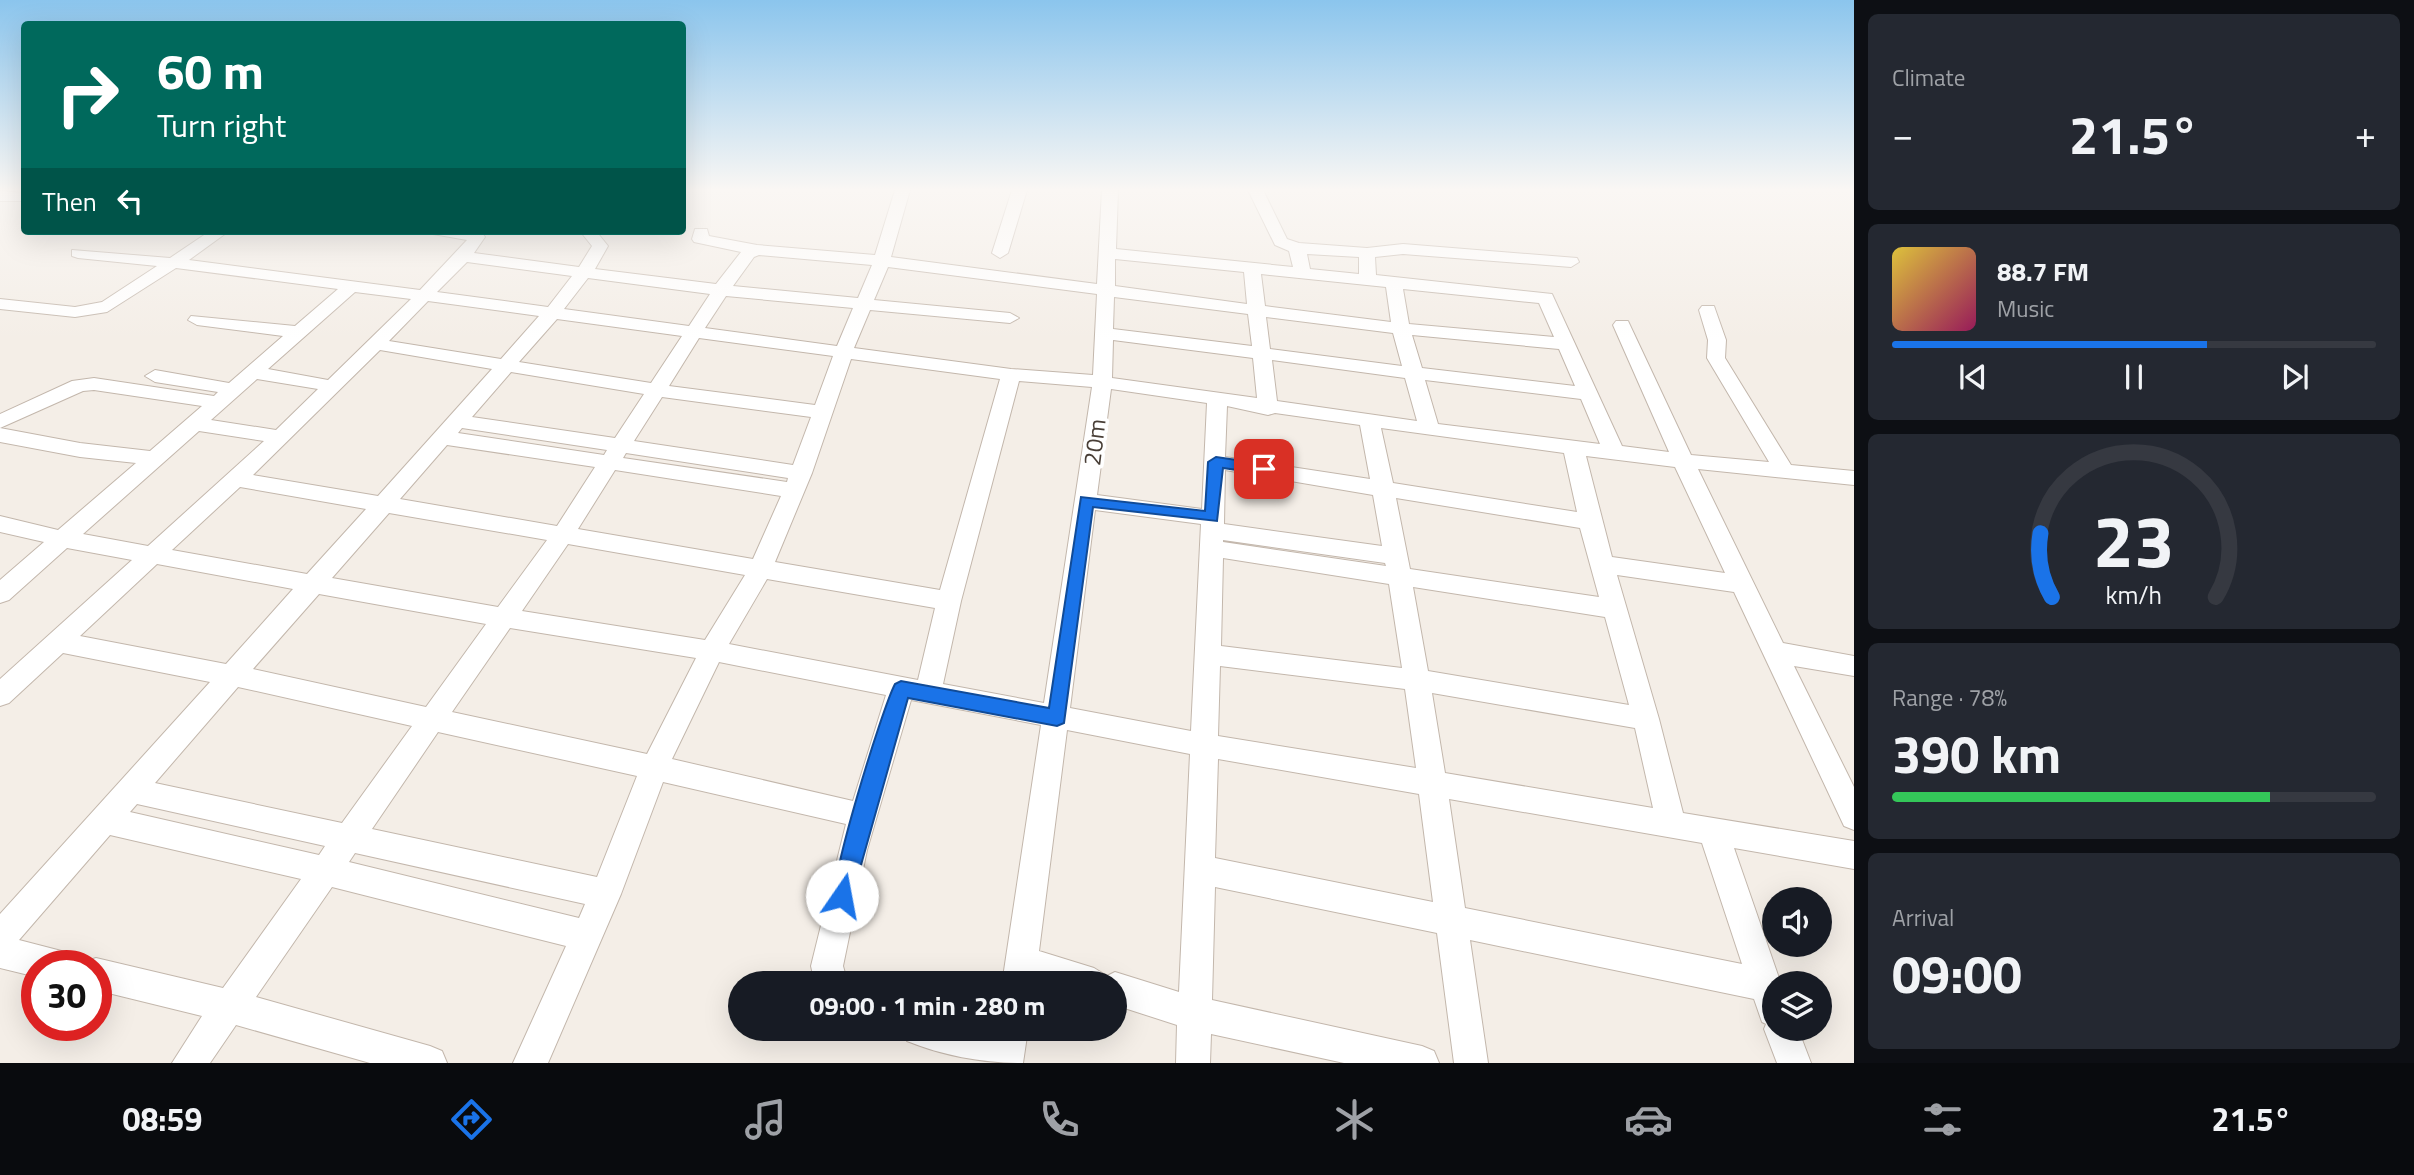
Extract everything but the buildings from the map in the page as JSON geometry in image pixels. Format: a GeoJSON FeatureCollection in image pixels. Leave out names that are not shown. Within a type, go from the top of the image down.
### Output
{"type":"FeatureCollection","features":[{"type":"Feature","properties":{"kind":"street"},"geometry":{"type":"LineString","coordinates":[[0,304],[89,311],[107,307],[131,294],[209,240]]}},
{"type":"Feature","properties":{"kind":"street"},"geometry":{"type":"LineString","coordinates":[[0,695],[281,437],[425,296],[463,257],[475,240]]}},
{"type":"Feature","properties":{"kind":"street"},"geometry":{"type":"LineString","coordinates":[[0,938],[230,675],[387,503],[552,313],[585,271],[600,246],[595,240]]}},
{"type":"Feature","properties":{"kind":"street"},"geometry":{"type":"LineString","coordinates":[[702,240],[757,250],[882,261],[1401,329],[1566,344]]}},
{"type":"Feature","properties":{"kind":"street"},"geometry":{"type":"LineString","coordinates":[[530,1063],[606,894],[654,768],[712,651],[760,570],[824,412],[844,351],[888,240]]}},
{"type":"Feature","properties":{"kind":"street"},"geometry":{"type":"LineString","coordinates":[[1000,253],[1004,240]]}},
{"type":"Feature","properties":{"kind":"street","name":"20m"},"geometry":{"type":"LineString","coordinates":[[1020,971],[1102,382],[1108,240]]}},
{"type":"Feature","properties":{"kind":"street"},"geometry":{"type":"LineString","coordinates":[[1280,240],[1297,248],[1367,253],[1403,249],[1571,262]]}},
{"type":"Feature","properties":{"kind":"street"},"geometry":{"type":"LineString","coordinates":[[1297,248],[1303,274]]}},
{"type":"Feature","properties":{"kind":"street"},"geometry":{"type":"LineString","coordinates":[[189,1063],[564,533],[721,290],[748,254],[757,250]]}},
{"type":"Feature","properties":{"kind":"street"},"geometry":{"type":"LineString","coordinates":[[78,253],[176,263],[1011,375],[1102,382],[1217,397],[1268,409],[1369,422],[1853,480]]}},
{"type":"Feature","properties":{"kind":"street"},"geometry":{"type":"LineString","coordinates":[[1107,253],[1394,285],[1546,298],[1614,452]]}},
{"type":"Feature","properties":{"kind":"street"},"geometry":{"type":"LineString","coordinates":[[1367,253],[1368,281]]}},
{"type":"Feature","properties":{"kind":"street"},"geometry":{"type":"LineString","coordinates":[[463,257],[721,290],[1010,318]]}},
{"type":"Feature","properties":{"kind":"street"},"geometry":{"type":"LineString","coordinates":[[1252,268],[1268,409]]}},
{"type":"Feature","properties":{"kind":"street"},"geometry":{"type":"LineString","coordinates":[[1394,285],[1412,375],[1429,429]]}},
{"type":"Feature","properties":{"kind":"street"},"geometry":{"type":"LineString","coordinates":[[0,594],[349,288]]}},
{"type":"Feature","properties":{"kind":"street"},"geometry":{"type":"LineString","coordinates":[[1708,310],[1717,340],[1716,358],[1785,472]]}},
{"type":"Feature","properties":{"kind":"street"},"geometry":{"type":"LineString","coordinates":[[197,320],[299,332]]}},
{"type":"Feature","properties":{"kind":"street"},"geometry":{"type":"LineString","coordinates":[[1622,325],[1683,461],[1854,817]]}},
{"type":"Feature","properties":{"kind":"street"},"geometry":{"type":"LineString","coordinates":[[1105,334],[1263,352],[1412,375],[1586,393]]}},
{"type":"Feature","properties":{"kind":"street"},"geometry":{"type":"LineString","coordinates":[[376,344],[656,390],[824,412]]}},
{"type":"Feature","properties":{"kind":"street"},"geometry":{"type":"LineString","coordinates":[[252,373],[331,386]]}},
{"type":"Feature","properties":{"kind":"street"},"geometry":{"type":"LineString","coordinates":[[828,971],[852,850],[949,601],[1011,375]]}},
{"type":"Feature","properties":{"kind":"street"},"geometry":{"type":"LineString","coordinates":[[155,376],[232,389]]}},
{"type":"Feature","properties":{"kind":"street"},"geometry":{"type":"LineString","coordinates":[[2,435],[79,386],[94,384],[216,402]]}},
{"type":"Feature","properties":{"kind":"street"},"geometry":{"type":"LineString","coordinates":[[1193,1063],[1202,745],[1217,397]]}},
{"type":"Feature","properties":{"kind":"street"},"geometry":{"type":"LineString","coordinates":[[1369,422],[1399,567],[1434,784],[1471,1063]]}},
{"type":"Feature","properties":{"kind":"street"},"geometry":{"type":"LineString","coordinates":[[194,424],[281,437]]}},
{"type":"Feature","properties":{"kind":"street"},"geometry":{"type":"LineString","coordinates":[[452,429],[797,481]]}},
{"type":"Feature","properties":{"kind":"street"},"geometry":{"type":"LineString","coordinates":[[2,435],[153,458]]}},
{"type":"Feature","properties":{"kind":"street"},"geometry":{"type":"LineString","coordinates":[[1573,445],[1590,522],[1646,719],[1671,824]]}},
{"type":"Feature","properties":{"kind":"street"},"geometry":{"type":"LineString","coordinates":[[1216,462],[1590,522]]}},
{"type":"Feature","properties":{"kind":"street"},"geometry":{"type":"LineString","coordinates":[[236,479],[949,601]]}},
{"type":"Feature","properties":{"kind":"street"},"geometry":{"type":"LineString","coordinates":[[1086,500],[1211,532],[1615,609]]}},
{"type":"Feature","properties":{"kind":"street"},"geometry":{"type":"LineString","coordinates":[[0,524],[63,539],[505,618],[712,651],[1202,745],[1854,855]]}},
{"type":"Feature","properties":{"kind":"street"},"geometry":{"type":"LineString","coordinates":[[1602,564],[1742,584]]}},
{"type":"Feature","properties":{"kind":"street"},"geometry":{"type":"LineString","coordinates":[[58,642],[230,675],[833,807],[863,817]]}},
{"type":"Feature","properties":{"kind":"street"},"geometry":{"type":"LineString","coordinates":[[1774,652],[1854,666]]}},
{"type":"Feature","properties":{"kind":"street"},"geometry":{"type":"LineString","coordinates":[[1206,654],[1416,680],[1646,719]]}},
{"type":"Feature","properties":{"kind":"street"},"geometry":{"type":"LineString","coordinates":[[131,790],[606,894]]}},
{"type":"Feature","properties":{"kind":"street"},"geometry":{"type":"LineString","coordinates":[[104,820],[326,870],[588,936]]}},
{"type":"Feature","properties":{"kind":"street"},"geometry":{"type":"LineString","coordinates":[[1713,831],[1762,974]]}},
{"type":"Feature","properties":{"kind":"street"},"geometry":{"type":"LineString","coordinates":[[1199,870],[1450,919],[1762,995]]}},
{"type":"Feature","properties":{"kind":"street"},"geometry":{"type":"LineString","coordinates":[[0,952],[21,957]]}},
{"type":"Feature","properties":{"kind":"street"},"geometry":{"type":"LineString","coordinates":[[112,978],[230,1006],[430,1063]]}},
{"type":"Feature","properties":{"kind":"street"},"geometry":{"type":"LineString","coordinates":[[1127,993],[1194,1013],[1422,1063]]}},
{"type":"Feature","properties":{"kind":"street"},"geometry":{"type":"LineString","coordinates":[[975,1041],[1008,1048]]}},
{"type":"Feature","properties":{"kind":"street"},"geometry":{"type":"LineString","coordinates":[[1786,1041],[1794,1063]]}},
{"type":"Feature","properties":{"kind":"route"},"geometry":{"type":"LineString","coordinates":[[842,896],[852,850],[901,689],[1057,718],[1086,500],[1212,517],[1216,462],[1264,469]]}}]}
